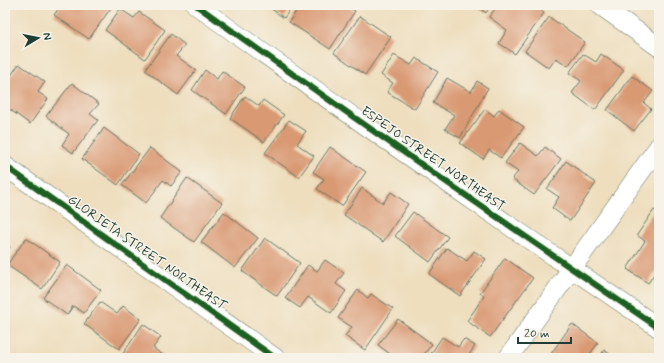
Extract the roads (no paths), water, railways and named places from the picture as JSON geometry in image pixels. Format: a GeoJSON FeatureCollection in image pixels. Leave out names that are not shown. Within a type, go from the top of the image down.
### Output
{"type":"FeatureCollection","features":[{"type":"Feature","properties":{"kind":"street","name":"ESPEJO STREET NORTHEAST"},"geometry":{"type":"LineString","coordinates":[[196,5],[572,269],[659,328]]}},
{"type":"Feature","properties":{"kind":"street"},"geometry":{"type":"LineString","coordinates":[[600,5],[659,47]]}},
{"type":"Feature","properties":{"kind":"street"},"geometry":{"type":"LineString","coordinates":[[508,358],[659,146]]}},
{"type":"Feature","properties":{"kind":"street","name":"GLORIETA STREET NORTHEAST"},"geometry":{"type":"LineString","coordinates":[[5,166],[275,358]]}}]}
